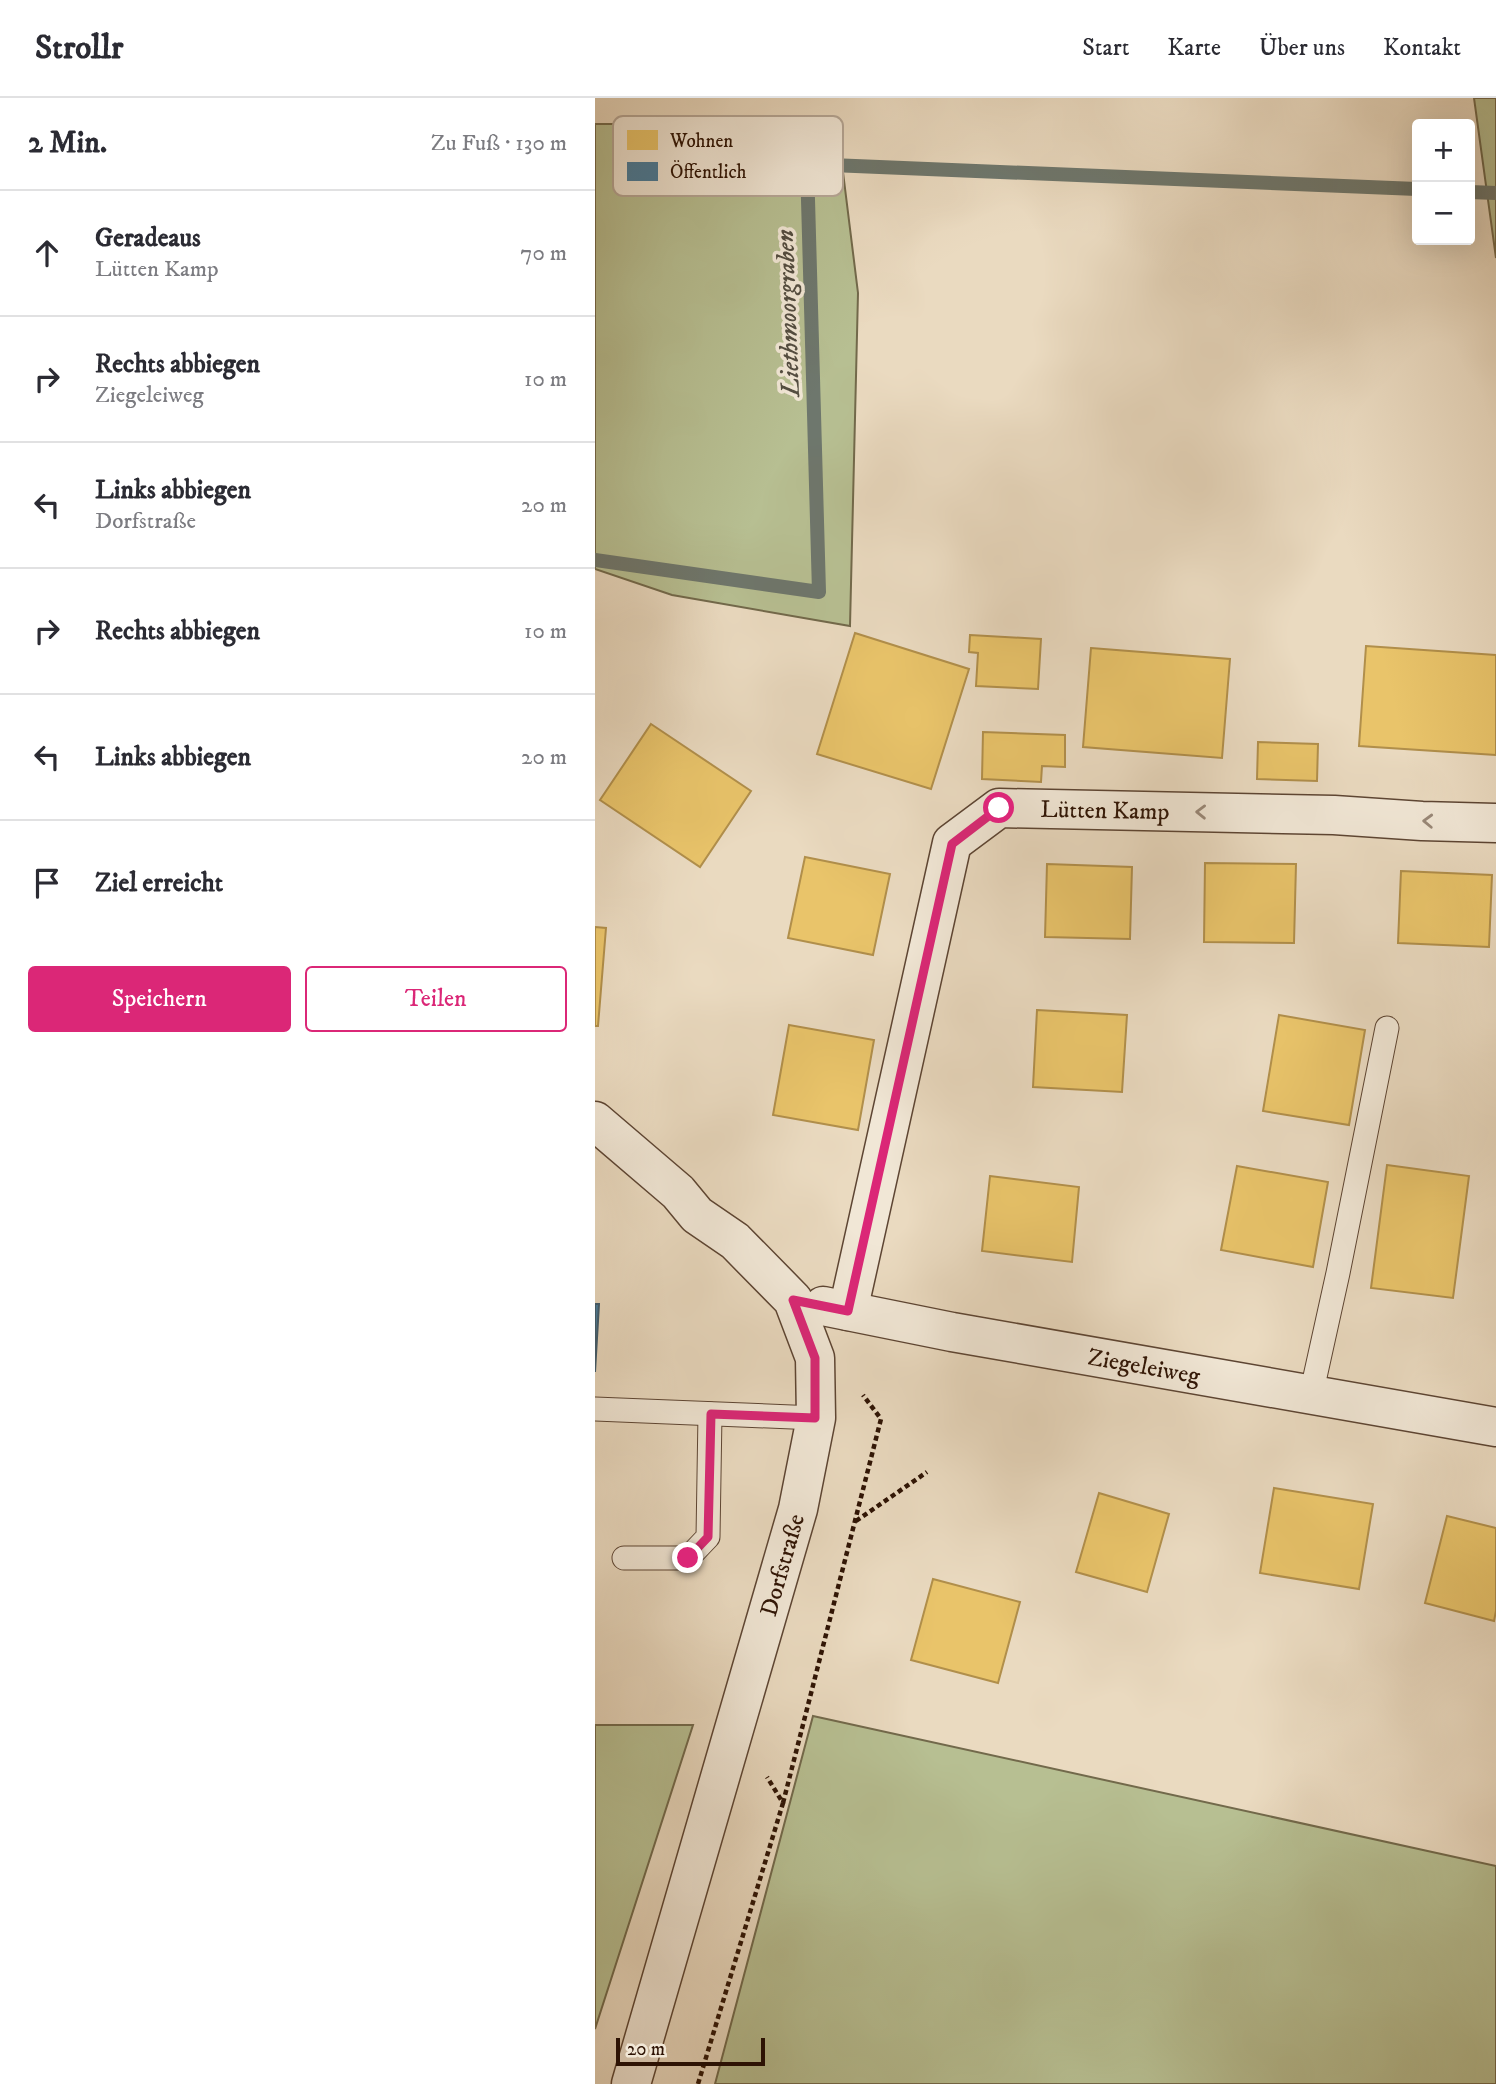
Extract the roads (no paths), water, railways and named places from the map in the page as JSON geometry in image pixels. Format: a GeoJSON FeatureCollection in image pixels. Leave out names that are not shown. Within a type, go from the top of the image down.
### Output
{"type":"FeatureCollection","features":[{"type":"Feature","properties":{"kind":"street","name":"Lütten Kamp"},"geometry":{"type":"LineString","coordinates":[[848,1311],[952,844],[980,822],[999,808],[1333,815],[1496,823]]}},
{"type":"Feature","properties":{"kind":"street","name":"Dorfstraße"},"geometry":{"type":"LineString","coordinates":[[595,1121],[678,1192],[697,1215],[734,1241],[793,1300],[815,1358],[815,1418],[798,1509],[631,2084]]}},
{"type":"Feature","properties":{"kind":"street","name":"Ziegeleiweg"},"geometry":{"type":"LineString","coordinates":[[793,1300],[971,1336],[1496,1427]]}},
{"type":"Feature","properties":{"kind":"lane"},"geometry":{"type":"LineString","coordinates":[[1311,1395],[1387,1028]]}},
{"type":"Feature","properties":{"kind":"lane"},"geometry":{"type":"LineString","coordinates":[[595,1409],[815,1418]]}},
{"type":"Feature","properties":{"kind":"lane"},"geometry":{"type":"LineString","coordinates":[[624,1558],[688,1558],[708,1537],[711,1414]]}},
{"type":"Feature","properties":{"kind":"waterway","name":"Liethmoorgraben"},"geometry":{"type":"LineString","coordinates":[[843,165],[1412,189]]}},
{"type":"Feature","properties":{"kind":"waterway","name":"Liethmoorgraben"},"geometry":{"type":"LineString","coordinates":[[1475,192],[1496,193]]}},
{"type":"Feature","properties":{"kind":"waterway","name":"Liethmoorgraben"},"geometry":{"type":"LineString","coordinates":[[595,560],[819,592],[808,196]]}}]}
